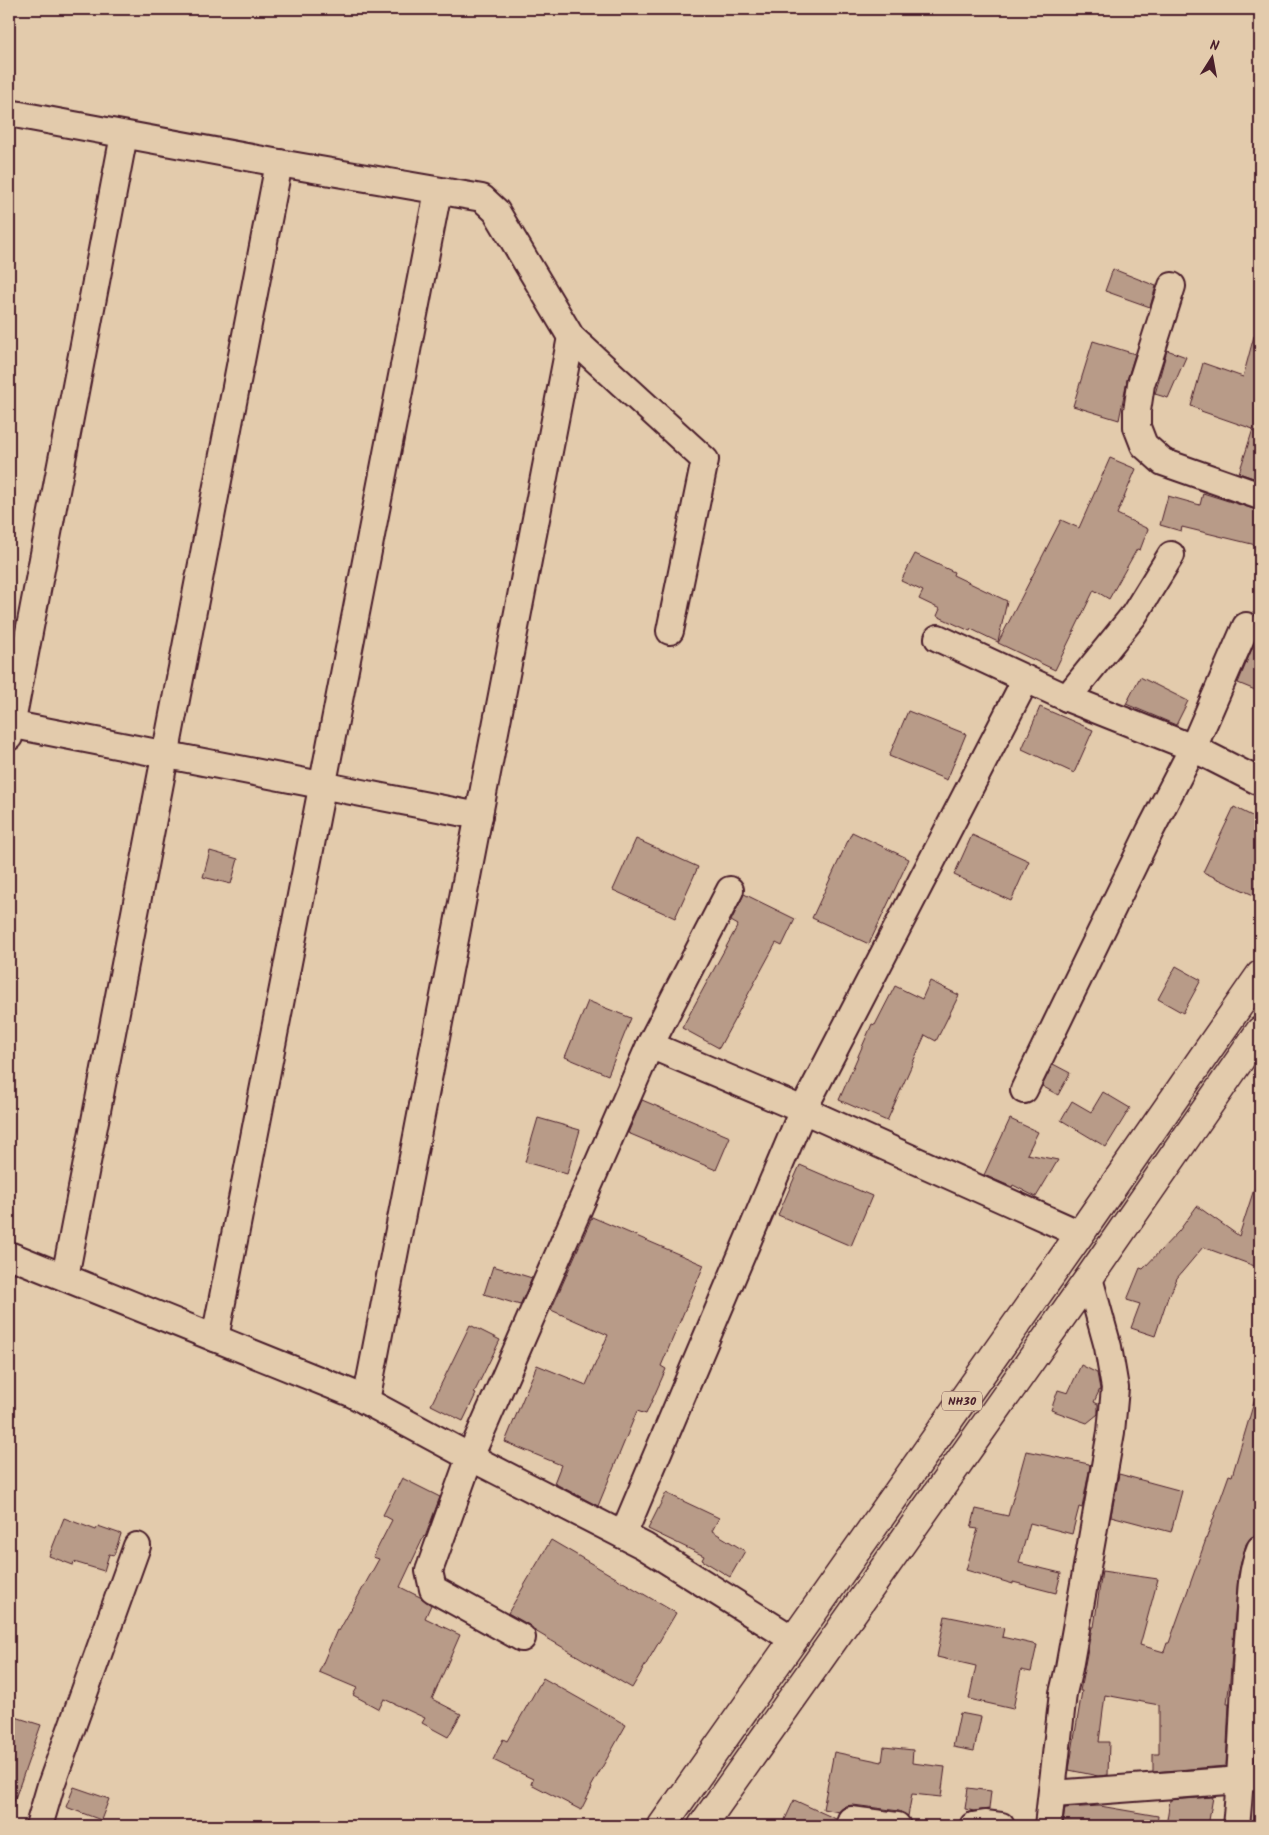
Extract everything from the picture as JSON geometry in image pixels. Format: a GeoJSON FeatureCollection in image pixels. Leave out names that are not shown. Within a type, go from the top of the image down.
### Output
{"type":"FeatureCollection","features":[{"type":"Feature","properties":{"kind":"highway","name":"NH30"},"geometry":{"type":"LineString","coordinates":[[662,1826],[1080,1234],[1260,975]]}},
{"type":"Feature","properties":{"kind":"highway","name":"NH30"},"geometry":{"type":"LineString","coordinates":[[702,1826],[1089,1278],[1260,1032]]}},
{"type":"Feature","properties":{"kind":"street"},"geometry":{"type":"LineString","coordinates":[[9,113],[482,198],[496,211],[571,337],[705,460],[670,632]]}},
{"type":"Feature","properties":{"kind":"street"},"geometry":{"type":"LineString","coordinates":[[124,135],[10,729],[165,755],[479,816]]}},
{"type":"Feature","properties":{"kind":"street"},"geometry":{"type":"LineString","coordinates":[[65,1277],[279,163]]}},
{"type":"Feature","properties":{"kind":"street"},"geometry":{"type":"LineString","coordinates":[[215,1338],[438,191]]}},
{"type":"Feature","properties":{"kind":"street"},"geometry":{"type":"LineString","coordinates":[[1172,286],[1141,384],[1136,411],[1137,427],[1144,445],[1163,462],[1260,496]]}},
{"type":"Feature","properties":{"kind":"street"},"geometry":{"type":"LineString","coordinates":[[366,1401],[571,337]]}},
{"type":"Feature","properties":{"kind":"street"},"geometry":{"type":"LineString","coordinates":[[1067,698],[1134,615],[1170,555]]}},
{"type":"Feature","properties":{"kind":"street"},"geometry":{"type":"LineString","coordinates":[[1024,1090],[1150,831],[1193,748],[1246,626]]}},
{"type":"Feature","properties":{"kind":"street"},"geometry":{"type":"LineString","coordinates":[[938,638],[1067,698],[1193,748],[1260,782]]}},
{"type":"Feature","properties":{"kind":"street"},"geometry":{"type":"LineString","coordinates":[[623,1535],[803,1110],[1026,679]]}},
{"type":"Feature","properties":{"kind":"street"},"geometry":{"type":"LineString","coordinates":[[522,1638],[433,1589],[429,1571],[470,1457],[650,1045],[730,890]]}},
{"type":"Feature","properties":{"kind":"street"},"geometry":{"type":"LineString","coordinates":[[650,1045],[803,1110],[1080,1234]]}},
{"type":"Feature","properties":{"kind":"street"},"geometry":{"type":"LineString","coordinates":[[9,1255],[351,1393],[470,1457],[623,1535],[794,1640]]}},
{"type":"Feature","properties":{"kind":"street"},"geometry":{"type":"LineString","coordinates":[[1048,1826],[1063,1693],[1070,1668],[1111,1432],[1115,1388],[1108,1347],[1089,1278]]}},
{"type":"Feature","properties":{"kind":"street"},"geometry":{"type":"LineString","coordinates":[[39,1826],[51,1785],[137,1546]]}},
{"type":"Feature","properties":{"kind":"street"},"geometry":{"type":"LineString","coordinates":[[1236,1826],[1251,1778],[1246,1664],[1254,1565],[1260,1549]]}},
{"type":"Feature","properties":{"kind":"street"},"geometry":{"type":"LineString","coordinates":[[1053,1794],[1251,1778]]}},
{"type":"Feature","properties":{"kind":"street"},"geometry":{"type":"LineString","coordinates":[[851,1820],[897,1826]]}},
{"type":"Feature","properties":{"kind":"street"},"geometry":{"type":"LineString","coordinates":[[973,1826],[986,1824],[1001,1826]]}},
{"type":"Feature","properties":{"kind":"building"},"geometry":{"type":"Polygon","coordinates":[[[1113,269],[1156,286],[1150,307],[1105,291],[1113,269]]]}},
{"type":"Feature","properties":{"kind":"building"},"geometry":{"type":"Polygon","coordinates":[[[1254,336],[1260,337],[1260,480],[1239,473],[1253,429],[1191,406],[1203,363],[1243,377],[1254,336]]]}},
{"type":"Feature","properties":{"kind":"building"},"geometry":{"type":"Polygon","coordinates":[[[1093,341],[1135,354],[1127,380],[1119,420],[1073,406],[1093,341]]]}},
{"type":"Feature","properties":{"kind":"building"},"geometry":{"type":"Polygon","coordinates":[[[1167,350],[1186,357],[1168,398],[1155,394],[1167,350]]]}},
{"type":"Feature","properties":{"kind":"building"},"geometry":{"type":"Polygon","coordinates":[[[1110,458],[1136,469],[1117,514],[1148,529],[1140,550],[1137,549],[1109,599],[1094,590],[1055,670],[998,643],[1061,520],[1079,528],[1110,458]]]}},
{"type":"Feature","properties":{"kind":"building"},"geometry":{"type":"Polygon","coordinates":[[[1203,493],[1260,511],[1260,546],[1182,527],[1181,531],[1160,525],[1168,496],[1200,505],[1203,493]]]}},
{"type":"Feature","properties":{"kind":"building"},"geometry":{"type":"Polygon","coordinates":[[[915,554],[954,572],[953,575],[1007,601],[998,642],[937,616],[940,609],[919,599],[923,591],[901,581],[915,554]]]}},
{"type":"Feature","properties":{"kind":"building"},"geometry":{"type":"Polygon","coordinates":[[[1260,629],[1260,692],[1238,683],[1260,629]]]}},
{"type":"Feature","properties":{"kind":"building"},"geometry":{"type":"Polygon","coordinates":[[[1140,677],[1188,701],[1176,725],[1126,704],[1140,677]]]}},
{"type":"Feature","properties":{"kind":"building"},"geometry":{"type":"Polygon","coordinates":[[[1040,707],[1093,730],[1074,773],[1022,749],[1040,707]]]}},
{"type":"Feature","properties":{"kind":"building"},"geometry":{"type":"Polygon","coordinates":[[[908,711],[966,734],[947,780],[889,756],[908,711]]]}},
{"type":"Feature","properties":{"kind":"building"},"geometry":{"type":"Polygon","coordinates":[[[1234,807],[1260,820],[1260,898],[1203,872],[1234,807]]]}},
{"type":"Feature","properties":{"kind":"building"},"geometry":{"type":"Polygon","coordinates":[[[852,832],[909,859],[869,944],[812,918],[852,832]]]}},
{"type":"Feature","properties":{"kind":"building"},"geometry":{"type":"Polygon","coordinates":[[[972,835],[1029,861],[1011,901],[954,875],[972,835]]]}},
{"type":"Feature","properties":{"kind":"building"},"geometry":{"type":"Polygon","coordinates":[[[636,839],[698,867],[675,918],[613,890],[636,839]]]}},
{"type":"Feature","properties":{"kind":"building"},"geometry":{"type":"Polygon","coordinates":[[[210,851],[238,859],[231,884],[203,877],[210,851]]]}},
{"type":"Feature","properties":{"kind":"building"},"geometry":{"type":"Polygon","coordinates":[[[744,894],[795,919],[782,946],[776,943],[719,1048],[682,1028],[738,925],[731,921],[744,894]]]}},
{"type":"Feature","properties":{"kind":"building"},"geometry":{"type":"Polygon","coordinates":[[[1176,966],[1201,980],[1183,1013],[1158,999],[1176,966]]]}},
{"type":"Feature","properties":{"kind":"building"},"geometry":{"type":"Polygon","coordinates":[[[930,981],[959,995],[936,1041],[925,1035],[887,1121],[839,1100],[872,1024],[875,1025],[895,986],[922,999],[930,981]]]}},
{"type":"Feature","properties":{"kind":"building"},"geometry":{"type":"Polygon","coordinates":[[[588,1001],[631,1018],[608,1075],[565,1057],[588,1001]]]}},
{"type":"Feature","properties":{"kind":"building"},"geometry":{"type":"Polygon","coordinates":[[[1053,1064],[1070,1073],[1058,1095],[1042,1086],[1053,1064]]]}},
{"type":"Feature","properties":{"kind":"building"},"geometry":{"type":"Polygon","coordinates":[[[1103,1092],[1130,1108],[1106,1147],[1061,1120],[1072,1101],[1091,1112],[1103,1092]]]}},
{"type":"Feature","properties":{"kind":"building"},"geometry":{"type":"Polygon","coordinates":[[[642,1100],[730,1137],[716,1170],[628,1133],[642,1100]]]}},
{"type":"Feature","properties":{"kind":"building"},"geometry":{"type":"Polygon","coordinates":[[[538,1118],[580,1130],[567,1174],[525,1162],[538,1118]]]}},
{"type":"Feature","properties":{"kind":"building"},"geometry":{"type":"Polygon","coordinates":[[[1010,1119],[1038,1132],[1027,1154],[1058,1160],[1036,1197],[1013,1185],[1012,1187],[984,1175],[1010,1119]]]}},
{"type":"Feature","properties":{"kind":"building"},"geometry":{"type":"Polygon","coordinates":[[[800,1165],[872,1196],[851,1246],[778,1215],[800,1165]]]}},
{"type":"Feature","properties":{"kind":"building"},"geometry":{"type":"Polygon","coordinates":[[[1256,1183],[1260,1183],[1260,1268],[1203,1247],[1177,1278],[1169,1294],[1155,1336],[1131,1328],[1140,1304],[1127,1300],[1140,1268],[1143,1269],[1179,1231],[1197,1206],[1239,1236],[1256,1183]]]}},
{"type":"Feature","properties":{"kind":"building"},"geometry":{"type":"Polygon","coordinates":[[[592,1217],[704,1265],[661,1366],[666,1369],[646,1414],[637,1411],[598,1506],[554,1483],[561,1465],[505,1442],[537,1365],[586,1385],[608,1335],[551,1310],[592,1217]]]}},
{"type":"Feature","properties":{"kind":"building"},"geometry":{"type":"Polygon","coordinates":[[[493,1266],[532,1278],[520,1305],[484,1294],[493,1266]]]}},
{"type":"Feature","properties":{"kind":"building"},"geometry":{"type":"Polygon","coordinates":[[[470,1325],[500,1340],[474,1393],[476,1394],[463,1421],[431,1405],[470,1325]]]}},
{"type":"Feature","properties":{"kind":"building"},"geometry":{"type":"Polygon","coordinates":[[[1081,1365],[1097,1373],[1100,1389],[1094,1402],[1098,1404],[1098,1414],[1087,1423],[1051,1410],[1058,1390],[1068,1393],[1081,1365]]]}},
{"type":"Feature","properties":{"kind":"building"},"geometry":{"type":"Polygon","coordinates":[[[1255,1399],[1260,1400],[1260,1534],[1251,1537],[1246,1544],[1238,1575],[1227,1703],[1229,1703],[1226,1766],[1153,1772],[1153,1754],[1159,1754],[1159,1705],[1105,1695],[1099,1742],[1109,1742],[1108,1775],[1098,1776],[1069,1770],[1082,1691],[1080,1691],[1092,1627],[1094,1627],[1102,1571],[1158,1579],[1140,1645],[1164,1652],[1167,1643],[1169,1643],[1229,1475],[1232,1476],[1255,1399]]]}},
{"type":"Feature","properties":{"kind":"building"},"geometry":{"type":"Polygon","coordinates":[[[1026,1451],[1089,1464],[1090,1466],[1082,1508],[1079,1507],[1072,1534],[1030,1523],[1019,1563],[1061,1573],[1056,1593],[1013,1582],[1013,1584],[966,1570],[978,1529],[971,1528],[976,1509],[1008,1516],[1026,1451]]]}},
{"type":"Feature","properties":{"kind":"building"},"geometry":{"type":"Polygon","coordinates":[[[1119,1474],[1182,1491],[1171,1532],[1111,1516],[1119,1474]]]}},
{"type":"Feature","properties":{"kind":"building"},"geometry":{"type":"Polygon","coordinates":[[[402,1478],[440,1497],[425,1537],[400,1587],[431,1605],[425,1618],[460,1635],[432,1699],[461,1714],[448,1737],[422,1723],[425,1718],[384,1699],[379,1709],[353,1695],[357,1688],[319,1672],[337,1630],[339,1631],[379,1559],[373,1557],[392,1520],[383,1515],[402,1478]]]}},
{"type":"Feature","properties":{"kind":"building"},"geometry":{"type":"Polygon","coordinates":[[[666,1493],[719,1518],[712,1531],[745,1551],[730,1577],[702,1560],[704,1556],[648,1529],[666,1493]]]}},
{"type":"Feature","properties":{"kind":"building"},"geometry":{"type":"Polygon","coordinates":[[[64,1518],[96,1530],[98,1526],[121,1534],[114,1555],[109,1554],[104,1571],[74,1562],[73,1565],[49,1556],[64,1518]]]}},
{"type":"Feature","properties":{"kind":"building"},"geometry":{"type":"Polygon","coordinates":[[[551,1540],[676,1613],[632,1688],[508,1613],[551,1540]]]}},
{"type":"Feature","properties":{"kind":"building"},"geometry":{"type":"Polygon","coordinates":[[[945,1616],[1004,1628],[1002,1637],[1037,1645],[1031,1672],[1021,1670],[1013,1709],[969,1699],[976,1666],[937,1657],[945,1616]]]}},
{"type":"Feature","properties":{"kind":"building"},"geometry":{"type":"Polygon","coordinates":[[[543,1678],[626,1725],[591,1787],[581,1810],[531,1784],[533,1779],[493,1760],[503,1739],[507,1741],[543,1678]]]}},
{"type":"Feature","properties":{"kind":"building"},"geometry":{"type":"Polygon","coordinates":[[[1259,1700],[1260,1756],[1256,1757],[1258,1728],[1259,1700]]]}},
{"type":"Feature","properties":{"kind":"building"},"geometry":{"type":"Polygon","coordinates":[[[960,1713],[981,1717],[974,1751],[953,1747],[960,1713]]]}},
{"type":"Feature","properties":{"kind":"building"},"geometry":{"type":"Polygon","coordinates":[[[9,1715],[41,1725],[12,1807],[9,1807],[9,1715]]]}},
{"type":"Feature","properties":{"kind":"building"},"geometry":{"type":"Polygon","coordinates":[[[884,1747],[913,1750],[912,1763],[945,1767],[941,1797],[912,1794],[908,1816],[899,1811],[853,1805],[845,1806],[839,1812],[823,1809],[834,1752],[882,1762],[884,1747]]]}},
{"type":"Feature","properties":{"kind":"building"},"geometry":{"type":"Polygon","coordinates":[[[74,1787],[109,1799],[101,1820],[66,1807],[74,1787]]]}},
{"type":"Feature","properties":{"kind":"building"},"geometry":{"type":"Polygon","coordinates":[[[968,1788],[991,1791],[989,1809],[974,1811],[965,1809],[968,1788]]]}},
{"type":"Feature","properties":{"kind":"building"},"geometry":{"type":"Polygon","coordinates":[[[1213,1797],[1208,1826],[1166,1826],[1170,1800],[1213,1797]]]}},
{"type":"Feature","properties":{"kind":"building"},"geometry":{"type":"Polygon","coordinates":[[[794,1800],[836,1819],[837,1826],[782,1826],[794,1800]]]}},
{"type":"Feature","properties":{"kind":"building"},"geometry":{"type":"Polygon","coordinates":[[[1100,1806],[1158,1816],[1157,1826],[1085,1826],[1063,1823],[1065,1808],[1100,1806]]]}}]}
